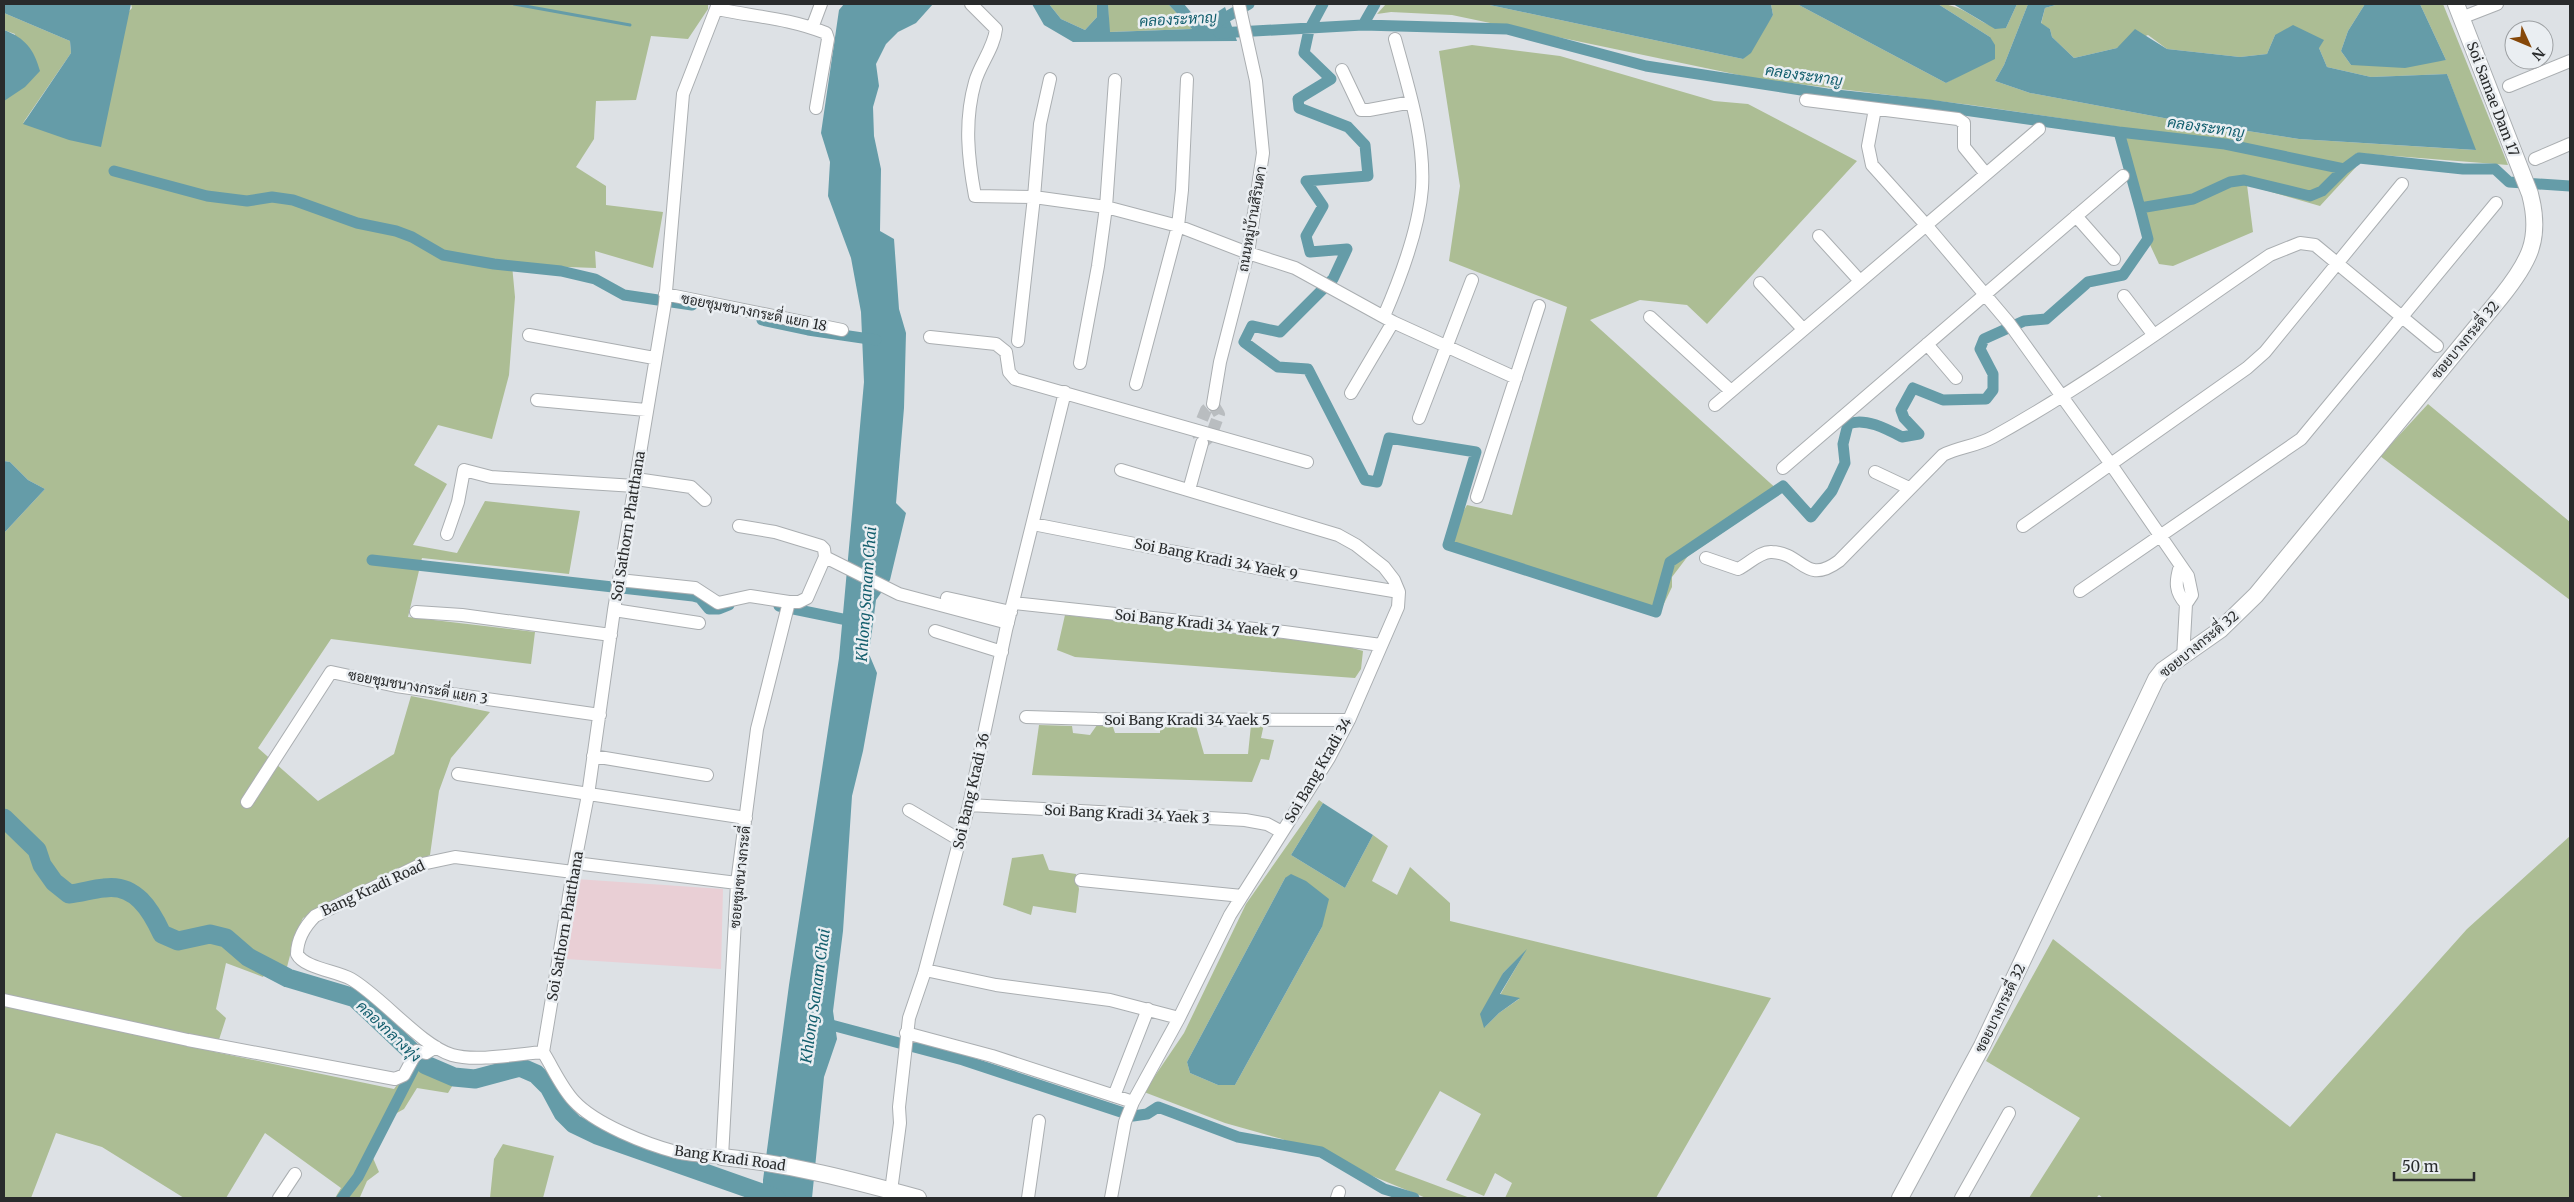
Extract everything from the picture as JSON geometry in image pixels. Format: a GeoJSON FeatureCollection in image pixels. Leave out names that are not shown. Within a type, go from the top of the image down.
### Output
{"type":"FeatureCollection","features":[{"type":"Feature","properties":{"kind":"street"},"geometry":{"type":"LineString","coordinates":[[812,28],[821,4]]}},
{"type":"Feature","properties":{"kind":"street"},"geometry":{"type":"LineString","coordinates":[[971,4],[996,29],[975,82],[969,112],[967,156],[975,196],[1034,197],[1106,207],[1178,226],[1248,253],[1281,262],[1320,280],[1389,319],[1516,378]]}},
{"type":"Feature","properties":{"kind":"street","name":"ถนนหมู่บ้านสิรินดา"},"geometry":{"type":"LineString","coordinates":[[1213,404],[1220,362],[1248,253],[1262,153],[1256,81],[1239,4]]}},
{"type":"Feature","properties":{"kind":"street"},"geometry":{"type":"LineString","coordinates":[[2457,7],[2498,4]]}},
{"type":"Feature","properties":{"kind":"street"},"geometry":{"type":"LineString","coordinates":[[718,6],[747,15],[778,18],[812,28],[829,36],[816,108]]}},
{"type":"Feature","properties":{"kind":"street","name":"Soi Sathorn Phatthana"},"geometry":{"type":"LineString","coordinates":[[543,1052],[588,795],[614,610],[665,298],[683,94],[687,79],[718,6]]}},
{"type":"Feature","properties":{"kind":"street","name":"Soi Samae Dam 17"},"geometry":{"type":"LineString","coordinates":[[2457,7],[2530,194]]}},
{"type":"Feature","properties":{"kind":"street"},"geometry":{"type":"LineString","coordinates":[[1351,394],[1389,319],[1414,228],[1422,190],[1422,163],[1412,102],[1395,39]]}},
{"type":"Feature","properties":{"kind":"street"},"geometry":{"type":"LineString","coordinates":[[2509,86],[2570,60]]}},
{"type":"Feature","properties":{"kind":"street"},"geometry":{"type":"LineString","coordinates":[[1342,70],[1361,110],[1412,102]]}},
{"type":"Feature","properties":{"kind":"street"},"geometry":{"type":"LineString","coordinates":[[1018,341],[1040,124],[1050,79]]}},
{"type":"Feature","properties":{"kind":"street"},"geometry":{"type":"LineString","coordinates":[[1136,384],[1178,226],[1182,190],[1186,79]]}},
{"type":"Feature","properties":{"kind":"street"},"geometry":{"type":"LineString","coordinates":[[1080,363],[1098,266],[1106,207],[1115,80]]}},
{"type":"Feature","properties":{"kind":"street"},"geometry":{"type":"LineString","coordinates":[[1806,100],[1958,119],[1964,123],[1964,147],[1986,174]]}},
{"type":"Feature","properties":{"kind":"street"},"geometry":{"type":"LineString","coordinates":[[1876,109],[1868,146],[1872,165],[1985,293],[2020,338],[2188,576],[2192,595],[2186,604],[2182,658]]}},
{"type":"Feature","properties":{"kind":"street"},"geometry":{"type":"LineString","coordinates":[[1715,405],[2038,128]]}},
{"type":"Feature","properties":{"kind":"street"},"geometry":{"type":"LineString","coordinates":[[2535,159],[2570,144]]}},
{"type":"Feature","properties":{"kind":"street"},"geometry":{"type":"LineString","coordinates":[[1783,468],[2123,176]]}},
{"type":"Feature","properties":{"kind":"street"},"geometry":{"type":"LineString","coordinates":[[2023,526],[2110,463],[2248,368],[2265,352],[2402,184]]}},
{"type":"Feature","properties":{"kind":"street","name":"ซอยบางกระดี่ 32"},"geometry":{"type":"LineString","coordinates":[[1900,1198],[1982,1046],[2147,695],[2163,670],[2220,630],[2256,595],[2519,275],[2531,251],[2535,232],[2535,213],[2530,194]]}},
{"type":"Feature","properties":{"kind":"street"},"geometry":{"type":"LineString","coordinates":[[2080,591],[2301,439],[2318,421],[2496,203]]}},
{"type":"Feature","properties":{"kind":"street"},"geometry":{"type":"LineString","coordinates":[[2076,216],[2114,259]]}},
{"type":"Feature","properties":{"kind":"street"},"geometry":{"type":"LineString","coordinates":[[1819,236],[1860,281]]}},
{"type":"Feature","properties":{"kind":"street"},"geometry":{"type":"LineString","coordinates":[[1706,558],[1738,569],[1762,554],[1772,552],[1784,555],[1815,571],[1826,571],[1839,561],[1943,455],[1955,448],[1975,445],[1991,438],[2062,396],[2270,255],[2286,247],[2309,243],[2438,346]]}},
{"type":"Feature","properties":{"kind":"street"},"geometry":{"type":"LineString","coordinates":[[1419,418],[1448,348],[1472,280]]}},
{"type":"Feature","properties":{"kind":"street"},"geometry":{"type":"LineString","coordinates":[[1760,283],[1803,329]]}},
{"type":"Feature","properties":{"kind":"street"},"geometry":{"type":"LineString","coordinates":[[2124,296],[2153,334]]}},
{"type":"Feature","properties":{"kind":"street","name":"ซอยชุมชนางกระดี่ แยก 18"},"geometry":{"type":"LineString","coordinates":[[665,298],[842,330]]}},
{"type":"Feature","properties":{"kind":"street"},"geometry":{"type":"LineString","coordinates":[[1477,497],[1539,306]]}},
{"type":"Feature","properties":{"kind":"street"},"geometry":{"type":"LineString","coordinates":[[1650,317],[1731,391]]}},
{"type":"Feature","properties":{"kind":"street"},"geometry":{"type":"LineString","coordinates":[[529,335],[654,358]]}},
{"type":"Feature","properties":{"kind":"street"},"geometry":{"type":"LineString","coordinates":[[930,337],[996,344],[1006,352],[1011,377],[1306,462]]}},
{"type":"Feature","properties":{"kind":"street"},"geometry":{"type":"LineString","coordinates":[[1926,344],[1956,378]]}},
{"type":"Feature","properties":{"kind":"street","name":"Soi Bang Kradi 36"},"geometry":{"type":"LineString","coordinates":[[891,1191],[900,1123],[899,1107],[905,1040],[969,805],[1011,613],[1065,392]]}},
{"type":"Feature","properties":{"kind":"street"},"geometry":{"type":"LineString","coordinates":[[537,400],[646,410]]}},
{"type":"Feature","properties":{"kind":"street"},"geometry":{"type":"LineString","coordinates":[[1189,490],[1202,443]]}},
{"type":"Feature","properties":{"kind":"street"},"geometry":{"type":"LineString","coordinates":[[448,534],[458,502],[464,470],[491,477],[636,483],[691,488],[705,500]]}},
{"type":"Feature","properties":{"kind":"street"},"geometry":{"type":"LineString","coordinates":[[1121,470],[1338,535],[1374,557],[1394,580],[1399,592]]}},
{"type":"Feature","properties":{"kind":"street"},"geometry":{"type":"LineString","coordinates":[[1875,472],[1909,488]]}},
{"type":"Feature","properties":{"kind":"street","name":"Soi Bang Kradi 34 Yaek 9"},"geometry":{"type":"LineString","coordinates":[[1033,524],[1267,570],[1399,592]]}},
{"type":"Feature","properties":{"kind":"street"},"geometry":{"type":"LineString","coordinates":[[619,584],[695,588],[718,603],[750,596],[788,605],[808,598],[825,557],[826,552],[821,546],[775,532],[739,526]]}},
{"type":"Feature","properties":{"kind":"street"},"geometry":{"type":"LineString","coordinates":[[825,557],[890,590],[1011,613]]}},
{"type":"Feature","properties":{"kind":"street","name":"Soi Bang Kradi 34"},"geometry":{"type":"LineString","coordinates":[[1111,1198],[1129,1112],[1242,896],[1329,758],[1349,720],[1398,607],[1399,592]]}},
{"type":"Feature","properties":{"kind":"street"},"geometry":{"type":"LineString","coordinates":[[935,595],[1011,613]]}},
{"type":"Feature","properties":{"kind":"street","name":"ซอยชุมชนางกระดี่"},"geometry":{"type":"LineString","coordinates":[[722,1157],[737,883],[756,730],[788,605]]}},
{"type":"Feature","properties":{"kind":"street"},"geometry":{"type":"LineString","coordinates":[[614,610],[699,623]]}},
{"type":"Feature","properties":{"kind":"street"},"geometry":{"type":"LineString","coordinates":[[416,612],[462,615],[611,635]]}},
{"type":"Feature","properties":{"kind":"street","name":"Soi Bang Kradi 34 Yaek 7"},"geometry":{"type":"LineString","coordinates":[[1011,613],[1284,632],[1381,645]]}},
{"type":"Feature","properties":{"kind":"street"},"geometry":{"type":"LineString","coordinates":[[935,631],[1002,652]]}},
{"type":"Feature","properties":{"kind":"street","name":"ซอยชุมชนางกระดี่ แยก 3"},"geometry":{"type":"LineString","coordinates":[[247,802],[331,672],[396,686],[600,715]]}},
{"type":"Feature","properties":{"kind":"street","name":"Soi Bang Kradi 34 Yaek 5"},"geometry":{"type":"LineString","coordinates":[[1026,717],[1349,720]]}},
{"type":"Feature","properties":{"kind":"street"},"geometry":{"type":"LineString","coordinates":[[593,756],[707,775]]}},
{"type":"Feature","properties":{"kind":"street"},"geometry":{"type":"LineString","coordinates":[[458,774],[502,779],[588,795],[746,818]]}},
{"type":"Feature","properties":{"kind":"street","name":"Soi Bang Kradi 34 Yaek 3"},"geometry":{"type":"LineString","coordinates":[[969,805],[1245,820],[1267,824],[1282,832]]}},
{"type":"Feature","properties":{"kind":"street"},"geometry":{"type":"LineString","coordinates":[[909,810],[960,840]]}},
{"type":"Feature","properties":{"kind":"street","name":"Bang Kradi Road"},"geometry":{"type":"LineString","coordinates":[[574,867],[455,856],[438,858],[315,916],[308,924],[297,947],[300,959],[349,978],[436,1047],[452,1055],[469,1057],[543,1052],[576,1103],[605,1123],[648,1142],[677,1152],[760,1161],[829,1173],[918,1198]]}},
{"type":"Feature","properties":{"kind":"street"},"geometry":{"type":"LineString","coordinates":[[574,867],[737,883]]}},
{"type":"Feature","properties":{"kind":"street"},"geometry":{"type":"LineString","coordinates":[[1081,880],[1242,896]]}},
{"type":"Feature","properties":{"kind":"street"},"geometry":{"type":"LineString","coordinates":[[925,970],[996,985],[1110,1000],[1179,1018]]}},
{"type":"Feature","properties":{"kind":"street"},"geometry":{"type":"LineString","coordinates":[[4,1000],[188,1040],[396,1079],[404,1075],[414,1055],[426,1053],[436,1047]]}},
{"type":"Feature","properties":{"kind":"street"},"geometry":{"type":"LineString","coordinates":[[1114,1096],[1148,1009]]}},
{"type":"Feature","properties":{"kind":"street"},"geometry":{"type":"LineString","coordinates":[[905,1040],[992,1056],[1114,1096],[1129,1112]]}},
{"type":"Feature","properties":{"kind":"street"},"geometry":{"type":"LineString","coordinates":[[1961,1198],[2009,1113]]}},
{"type":"Feature","properties":{"kind":"street"},"geometry":{"type":"LineString","coordinates":[[1028,1198],[1039,1122]]}},
{"type":"Feature","properties":{"kind":"street"},"geometry":{"type":"LineString","coordinates":[[279,1198],[295,1174]]}},
{"type":"Feature","properties":{"kind":"shaded area"},"geometry":{"type":"Polygon","coordinates":[[[576,879],[723,889],[721,969],[566,959],[576,879]]]}},
{"type":"Feature","properties":{"kind":"green space"},"geometry":{"type":"Polygon","coordinates":[[[131,4],[708,4],[708,9],[688,39],[651,36],[636,100],[596,101],[594,139],[576,167],[606,186],[606,205],[663,212],[653,268],[595,251],[596,268],[512,265],[515,297],[509,375],[492,439],[438,425],[414,465],[447,484],[413,545],[457,553],[485,501],[580,511],[569,574],[422,558],[408,617],[535,632],[531,664],[331,639],[258,748],[318,801],[394,754],[411,696],[490,712],[451,758],[439,791],[430,855],[303,918],[295,936],[287,967],[271,964],[263,977],[226,963],[216,1009],[226,1018],[215,1052],[394,1089],[414,1062],[424,1070],[454,1083],[448,1093],[417,1088],[404,1109],[395,1114],[373,1158],[379,1172],[367,1181],[360,1197],[335,1198],[341,1188],[265,1133],[226,1198],[184,1198],[102,1147],[56,1133],[31,1198],[4,1198],[4,533],[45,489],[28,480],[10,462],[4,461],[4,101],[15,34],[4,30],[4,13],[70,41],[71,53],[23,123],[132,8],[131,4]]]}},
{"type":"Feature","properties":{"kind":"green space"},"geometry":{"type":"Polygon","coordinates":[[[1049,4],[1097,4],[1097,17],[1085,30],[1061,19],[1049,4]]]}},
{"type":"Feature","properties":{"kind":"green space"},"geometry":{"type":"Polygon","coordinates":[[[1108,4],[1168,4],[1192,29],[1109,32],[1108,4]]]}},
{"type":"Feature","properties":{"kind":"green space"},"geometry":{"type":"Polygon","coordinates":[[[1386,4],[1485,4],[1743,59],[1773,15],[1771,4],[1797,4],[1946,83],[1964,73],[1990,37],[1938,4],[1958,8],[1989,25],[2006,28],[2017,4],[2028,4],[2004,65],[1995,81],[2030,93],[2164,118],[2299,139],[2475,150],[2447,74],[2371,77],[2327,67],[2319,48],[2275,35],[2267,54],[2240,57],[2167,49],[2148,35],[2117,48],[2074,58],[2052,37],[2050,29],[2041,24],[2045,8],[2059,4],[2365,4],[2348,31],[2341,51],[2351,65],[2446,60],[2420,4],[2443,4],[2508,165],[2356,153],[2356,167],[2320,206],[2247,185],[2253,232],[2173,266],[2159,264],[2138,219],[2117,135],[2120,127],[1971,105],[1758,79],[1452,15],[1391,12],[1377,14],[1386,4]]]}},
{"type":"Feature","properties":{"kind":"green space"},"geometry":{"type":"Polygon","coordinates":[[[1472,45],[1560,56],[1714,101],[1748,104],[1857,161],[1707,324],[1687,305],[1640,300],[1590,320],[1781,493],[1688,556],[1672,577],[1672,587],[1658,616],[1443,546],[1467,505],[1512,515],[1567,307],[1449,261],[1460,186],[1439,51],[1472,45]]]}},
{"type":"Feature","properties":{"kind":"green space"},"geometry":{"type":"Polygon","coordinates":[[[2428,404],[2570,522],[2570,600],[2380,456],[2428,404]]]}},
{"type":"Feature","properties":{"kind":"green space"},"geometry":{"type":"Polygon","coordinates":[[[1065,615],[1342,645],[1363,651],[1361,669],[1355,678],[1075,657],[1057,650],[1065,615]]]}},
{"type":"Feature","properties":{"kind":"green space"},"geometry":{"type":"Polygon","coordinates":[[[1264,724],[1261,738],[1274,740],[1269,760],[1261,759],[1252,782],[1032,775],[1039,725],[1072,726],[1073,733],[1090,735],[1097,725],[1113,727],[1115,733],[1160,733],[1160,725],[1196,726],[1204,754],[1248,754],[1251,725],[1264,724]]]}},
{"type":"Feature","properties":{"kind":"green space"},"geometry":{"type":"Polygon","coordinates":[[[1319,800],[1323,803],[1291,855],[1345,888],[1373,835],[1388,846],[1372,881],[1397,895],[1410,867],[1450,903],[1450,921],[1771,998],[1656,1198],[1505,1198],[1512,1183],[1495,1173],[1484,1196],[1446,1180],[1481,1114],[1440,1091],[1395,1170],[1470,1198],[1426,1198],[1282,1139],[1225,1123],[1144,1092],[1184,1033],[1246,904],[1319,800]],[[1285,878],[1187,1062],[1190,1073],[1218,1085],[1235,1085],[1322,927],[1285,878]],[[1525,952],[1503,973],[1485,1027],[1499,1013],[1519,999],[1500,995],[1525,952]]]}},
{"type":"Feature","properties":{"kind":"green space"},"geometry":{"type":"Polygon","coordinates":[[[2570,836],[2570,1198],[2103,1198],[2099,1195],[2096,1198],[2029,1198],[2080,1118],[1986,1061],[2053,939],[2290,1127],[2467,929],[2570,836]]]}},
{"type":"Feature","properties":{"kind":"green space"},"geometry":{"type":"Polygon","coordinates":[[[1043,854],[1049,870],[1076,874],[1079,889],[1076,913],[1033,906],[1031,915],[1003,905],[1012,858],[1043,854]]]}},
{"type":"Feature","properties":{"kind":"green space"},"geometry":{"type":"Polygon","coordinates":[[[503,1144],[554,1156],[543,1198],[490,1198],[494,1159],[503,1144]]]}},
{"type":"Feature","properties":{"kind":"water"},"geometry":{"type":"Polygon","coordinates":[[[4,4],[131,4],[101,147],[69,140],[23,124],[71,53],[70,41],[4,13],[4,4]]]}},
{"type":"Feature","properties":{"kind":"water","name":"Khlong Sanam Chai"},"geometry":{"type":"Polygon","coordinates":[[[844,4],[933,4],[916,23],[898,32],[886,44],[876,64],[879,86],[873,107],[874,136],[881,169],[880,231],[894,239],[899,309],[906,333],[904,408],[896,503],[906,513],[890,580],[876,600],[869,654],[877,673],[863,751],[852,796],[843,931],[833,1011],[837,1039],[824,1077],[812,1198],[763,1198],[763,1180],[789,985],[839,658],[864,382],[861,312],[851,258],[828,196],[830,162],[821,133],[839,10],[844,4]]]}},
{"type":"Feature","properties":{"kind":"water"},"geometry":{"type":"Polygon","coordinates":[[[1032,4],[1049,4],[1061,19],[1085,30],[1097,17],[1097,4],[1108,4],[1110,32],[1192,29],[1168,4],[1184,4],[1200,23],[1225,7],[1237,41],[1073,42],[1044,25],[1032,4]]]}},
{"type":"Feature","properties":{"kind":"water"},"geometry":{"type":"Polygon","coordinates":[[[1485,4],[1771,4],[1773,15],[1751,53],[1743,59],[1485,4]]]}},
{"type":"Feature","properties":{"kind":"water"},"geometry":{"type":"Polygon","coordinates":[[[1797,4],[1938,4],[1990,37],[1995,45],[1995,59],[1946,83],[1797,4]]]}},
{"type":"Feature","properties":{"kind":"water"},"geometry":{"type":"Polygon","coordinates":[[[1953,4],[2017,4],[2006,28],[1995,29],[1953,4]]]}},
{"type":"Feature","properties":{"kind":"water"},"geometry":{"type":"Polygon","coordinates":[[[2028,4],[2059,4],[2045,8],[2041,23],[2050,29],[2052,37],[2074,58],[2117,48],[2135,29],[2167,49],[2240,57],[2267,54],[2275,35],[2293,25],[2324,40],[2319,48],[2327,67],[2371,77],[2447,74],[2476,150],[2299,139],[2164,118],[2030,93],[1995,81],[2004,65],[2028,4]]]}},
{"type":"Feature","properties":{"kind":"water"},"geometry":{"type":"Polygon","coordinates":[[[2365,4],[2420,4],[2446,60],[2405,68],[2351,65],[2341,51],[2348,31],[2365,4]]]}},
{"type":"Feature","properties":{"kind":"water"},"geometry":{"type":"Polygon","coordinates":[[[4,30],[28,45],[35,56],[40,71],[25,87],[4,101],[4,30]]]}},
{"type":"Feature","properties":{"kind":"water"},"geometry":{"type":"Polygon","coordinates":[[[4,461],[10,462],[28,480],[45,489],[4,533],[4,461]]]}},
{"type":"Feature","properties":{"kind":"water"},"geometry":{"type":"Polygon","coordinates":[[[1323,803],[1373,835],[1345,888],[1291,855],[1323,803]]]}},
{"type":"Feature","properties":{"kind":"water"},"geometry":{"type":"Polygon","coordinates":[[[1291,874],[1306,881],[1329,899],[1322,927],[1235,1085],[1218,1085],[1190,1073],[1187,1062],[1285,878],[1291,874]]]}},
{"type":"Feature","properties":{"kind":"water"},"geometry":{"type":"Polygon","coordinates":[[[1527,949],[1500,994],[1520,998],[1499,1013],[1484,1028],[1480,1014],[1503,973],[1527,949]]]}},
{"type":"Feature","properties":{"kind":"waterway"},"geometry":{"type":"LineString","coordinates":[[514,4],[630,25]]}},
{"type":"Feature","properties":{"kind":"waterway"},"geometry":{"type":"LineString","coordinates":[[1216,23],[1249,4]]}},
{"type":"Feature","properties":{"kind":"waterway"},"geometry":{"type":"LineString","coordinates":[[1323,4],[1309,30],[1304,53],[1331,79],[1298,99],[1299,108],[1348,127],[1365,145],[1368,176],[1306,181],[1323,206],[1306,236],[1310,252],[1347,249],[1333,279],[1280,332],[1252,326],[1244,342],[1278,367],[1308,369],[1365,480],[1377,482],[1389,438],[1476,452],[1448,545],[1656,612],[1670,562],[1783,486],[1811,517],[1832,491],[1845,463],[1843,444],[1848,424],[1855,422],[1869,423],[1902,437],[1919,434],[1904,418],[1901,410],[1913,388],[1943,400],[1986,399],[1993,390],[1993,374],[1980,349],[1984,339],[2024,321],[2046,319],[2088,282],[2123,275],[2148,239],[2140,208],[2193,199],[2230,182],[2244,180],[2310,196],[2322,191],[2344,169]]}},
{"type":"Feature","properties":{"kind":"waterway"},"geometry":{"type":"LineString","coordinates":[[1363,25],[1375,4]]}},
{"type":"Feature","properties":{"kind":"waterway","name":"คลองระหาญ"},"geometry":{"type":"LineString","coordinates":[[1219,33],[1363,25],[1507,29],[1646,66],[1827,94],[1929,105],[2119,132],[2225,144],[2344,169],[2359,158],[2463,169],[2495,169],[2509,182],[2570,186]]}},
{"type":"Feature","properties":{"kind":"waterway"},"geometry":{"type":"LineString","coordinates":[[2119,132],[2140,208]]}},
{"type":"Feature","properties":{"kind":"waterway"},"geometry":{"type":"LineString","coordinates":[[114,171],[207,196],[247,201],[272,197],[293,200],[357,223],[396,231],[412,237],[443,255],[494,264],[561,271],[595,279],[624,295],[692,305]]}},
{"type":"Feature","properties":{"kind":"waterway"},"geometry":{"type":"LineString","coordinates":[[762,320],[808,330],[876,340]]}},
{"type":"Feature","properties":{"kind":"waterway"},"geometry":{"type":"LineString","coordinates":[[372,560],[693,596],[700,598],[709,609],[719,609],[729,605]]}},
{"type":"Feature","properties":{"kind":"waterway","name":"Khlong Sanam Chai"},"geometry":{"type":"LineString","coordinates":[[779,606],[857,622]]}},
{"type":"Feature","properties":{"kind":"waterway","name":"คลองกลางทุ่ง"},"geometry":{"type":"LineString","coordinates":[[4,818],[37,850],[42,865],[54,882],[69,894],[104,888],[125,890],[133,894],[147,908],[162,934],[178,941],[210,934],[226,938],[248,957],[288,978],[355,998],[426,1065],[454,1077],[475,1079],[520,1067],[536,1074],[549,1087],[563,1113],[574,1124],[597,1135],[776,1198]]}},
{"type":"Feature","properties":{"kind":"waterway","name":"Khlong Sanam Chai"},"geometry":{"type":"LineString","coordinates":[[820,1022],[963,1060],[1133,1116],[1147,1114],[1158,1107],[1238,1137],[1321,1152],[1384,1189],[1414,1198]]}},
{"type":"Feature","properties":{"kind":"waterway"},"geometry":{"type":"LineString","coordinates":[[342,1198],[358,1177],[416,1064]]}},
{"type":"Feature","properties":{"kind":"tunnel"},"geometry":{"type":"LineString","coordinates":[[1213,404],[1219,414],[1211,436],[1202,443],[1197,432],[1206,410],[1213,404]]}}]}
